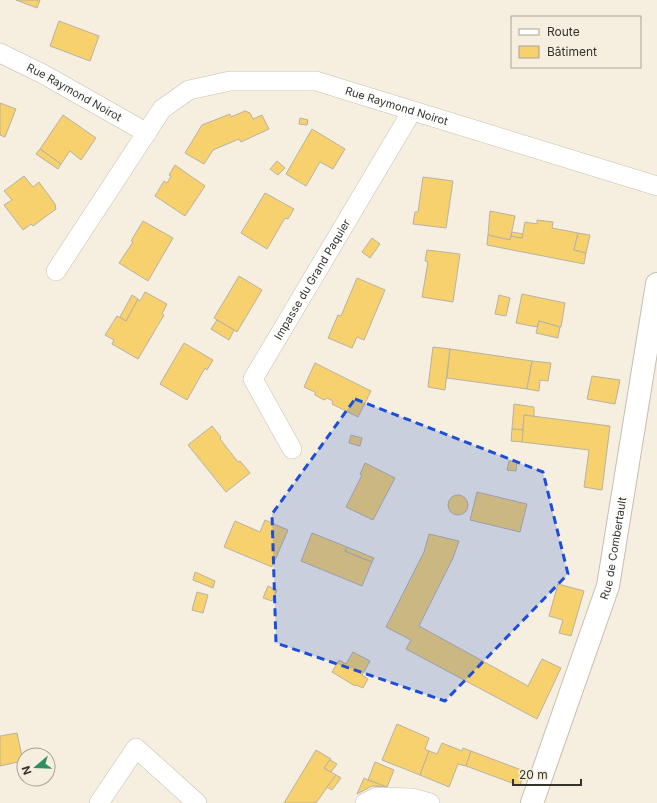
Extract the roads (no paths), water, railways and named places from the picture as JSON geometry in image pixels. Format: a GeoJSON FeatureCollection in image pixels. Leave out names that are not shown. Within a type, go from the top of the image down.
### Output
{"type":"FeatureCollection","features":[{"type":"Feature","properties":{"kind":"street","name":"Rue Raymond Noirot"},"geometry":{"type":"LineString","coordinates":[[0,53],[42,74],[147,132]]}},
{"type":"Feature","properties":{"kind":"street","name":"Rue Raymond Noirot"},"geometry":{"type":"LineString","coordinates":[[56,271],[162,109],[189,90],[230,81],[316,81],[657,186]]}},
{"type":"Feature","properties":{"kind":"street","name":"Impasse du Grand Paquier"},"geometry":{"type":"LineString","coordinates":[[292,449],[253,379],[412,111]]}},
{"type":"Feature","properties":{"kind":"street","name":"Rue de Combertault"},"geometry":{"type":"LineString","coordinates":[[532,803],[608,586],[657,284]]}},
{"type":"Feature","properties":{"kind":"street"},"geometry":{"type":"LineString","coordinates":[[99,803],[136,748],[197,803]]}},
{"type":"Feature","properties":{"kind":"street"},"geometry":{"type":"LineString","coordinates":[[364,803],[377,797],[412,798],[430,803]]}}]}
